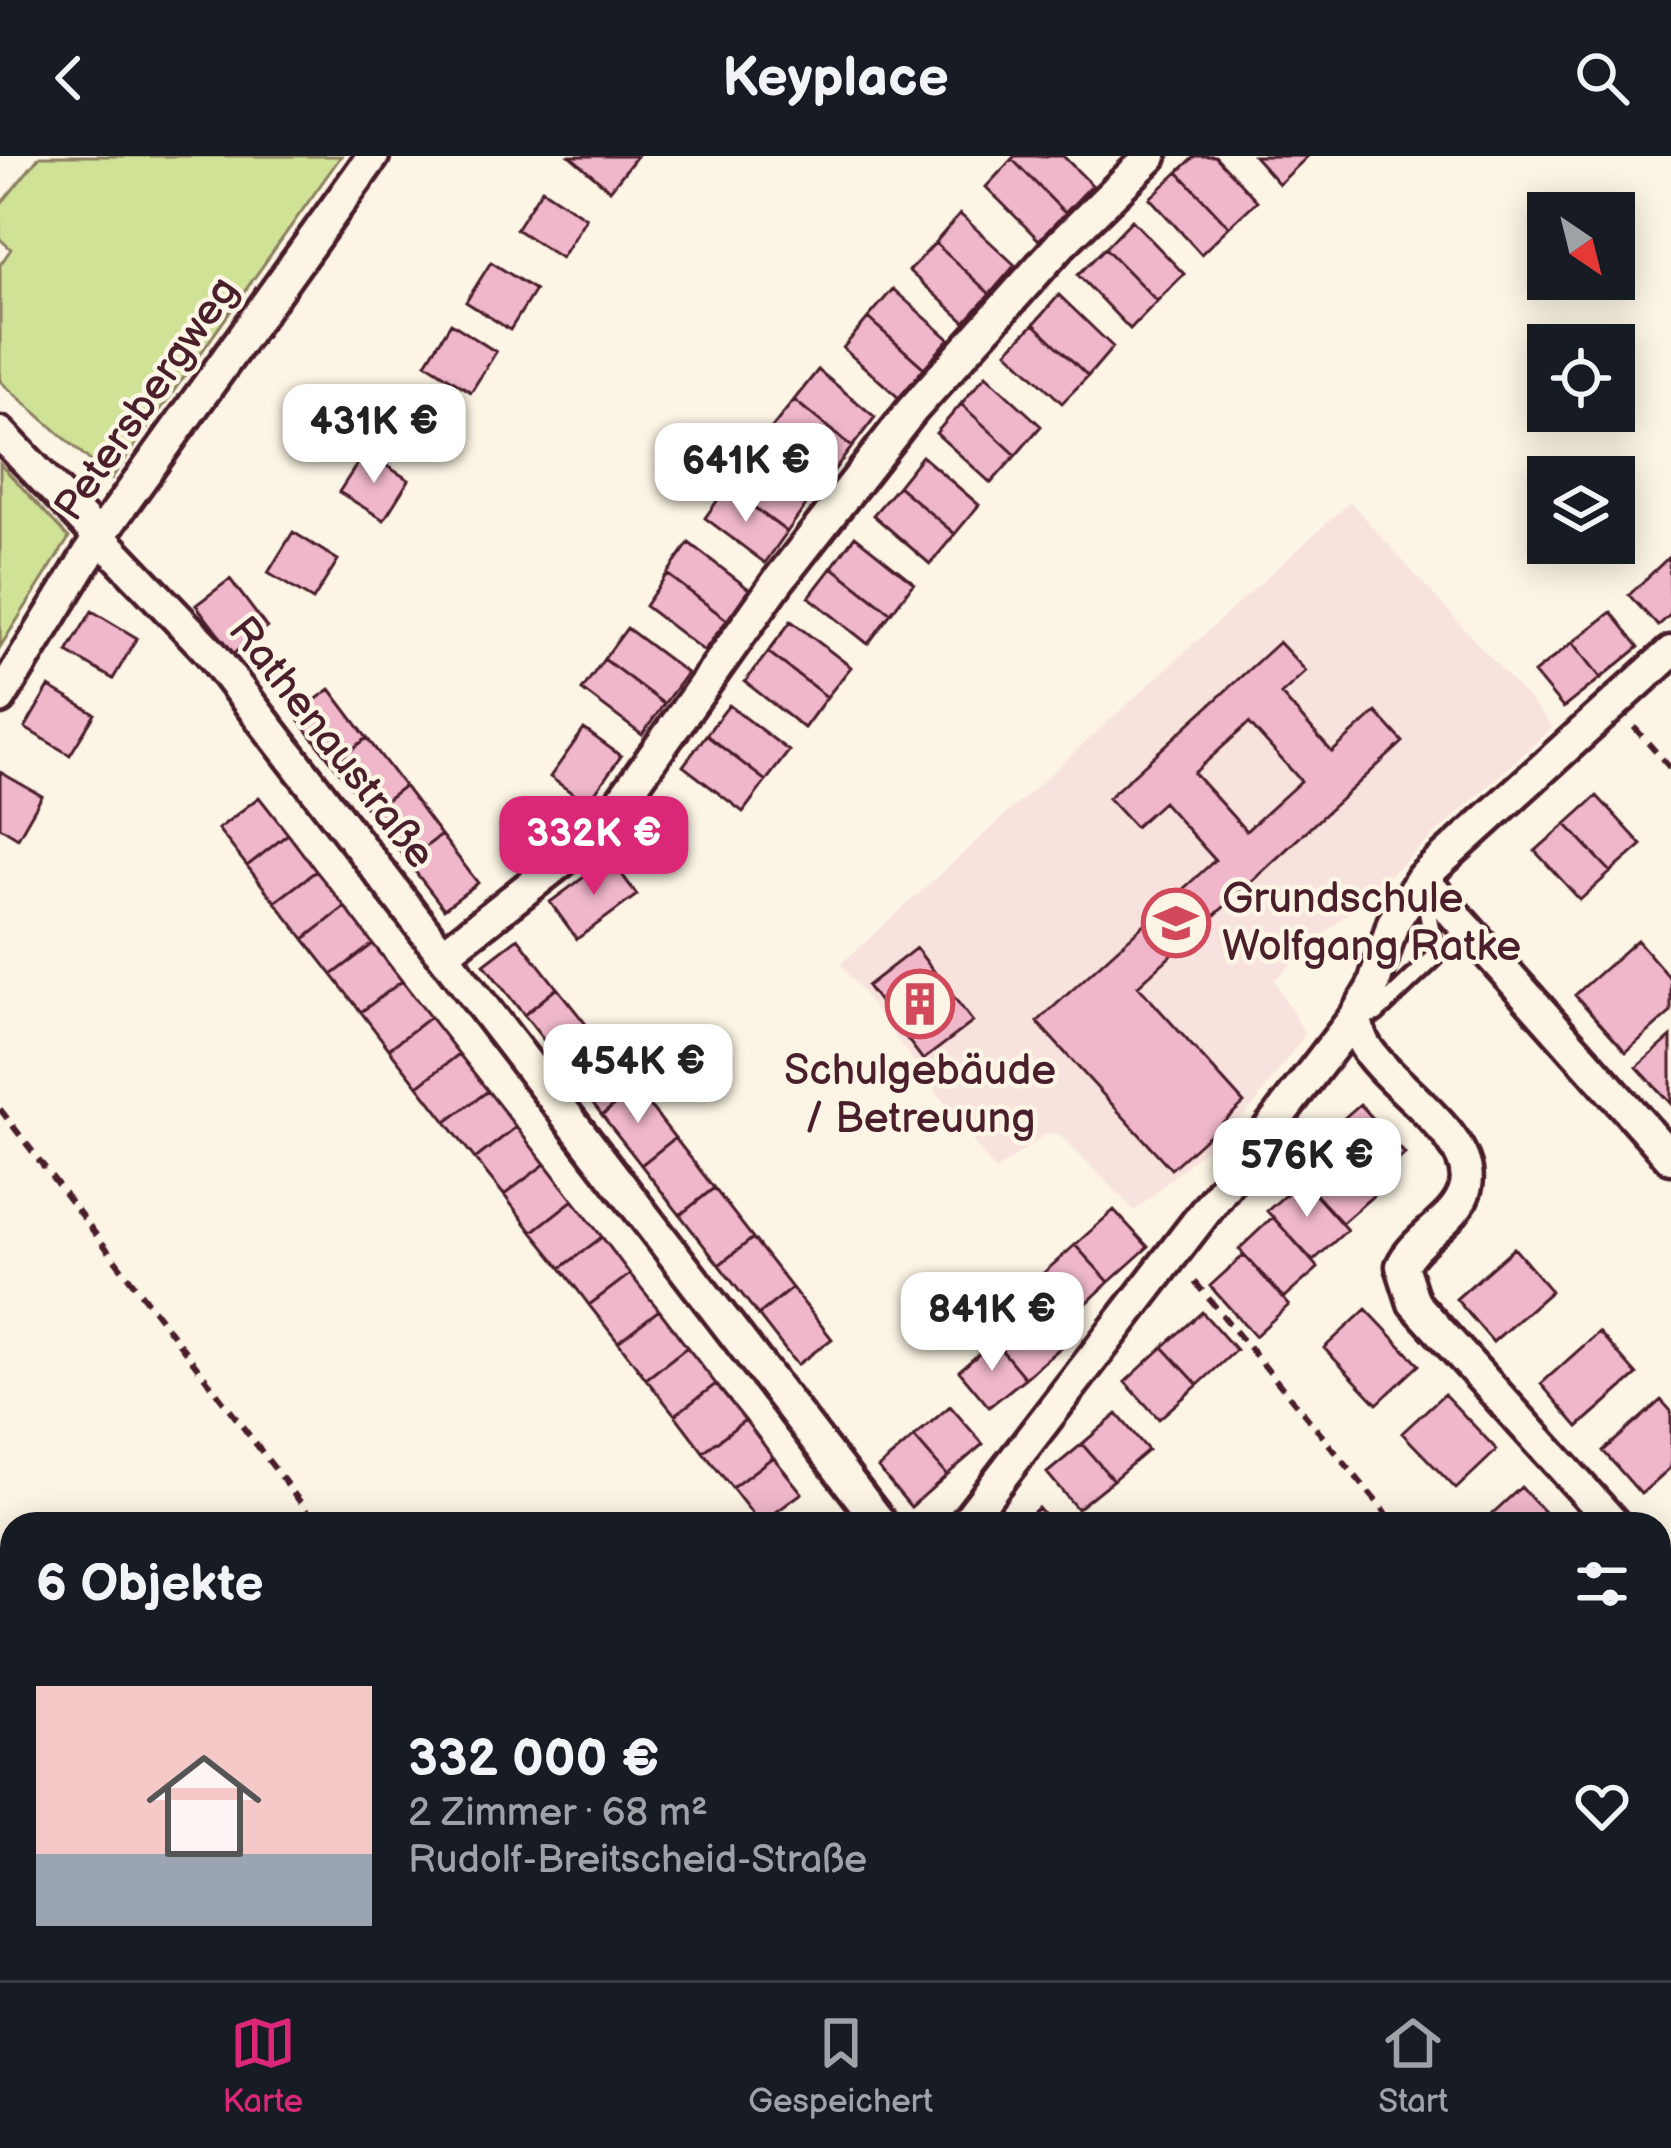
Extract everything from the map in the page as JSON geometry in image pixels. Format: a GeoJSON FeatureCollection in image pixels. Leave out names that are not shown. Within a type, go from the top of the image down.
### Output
{"type":"FeatureCollection","features":[{"type":"Feature","properties":{"kind":"street","name":"Petersbergweg"},"geometry":{"type":"LineString","coordinates":[[0,698],[98,537],[373,156]]}},
{"type":"Feature","properties":{"kind":"street"},"geometry":{"type":"LineString","coordinates":[[444,954],[602,830],[778,581],[912,410],[1061,244],[1151,156]]}},
{"type":"Feature","properties":{"kind":"street","name":"Rathenaustraße"},"geometry":{"type":"LineString","coordinates":[[0,433],[210,652],[872,1512]]}},
{"type":"Feature","properties":{"kind":"street"},"geometry":{"type":"LineString","coordinates":[[973,1512],[1355,1017],[1373,986],[1393,923],[1422,878],[1671,652]]}},
{"type":"Feature","properties":{"kind":"street"},"geometry":{"type":"LineString","coordinates":[[1422,878],[1671,1158]]}},
{"type":"Feature","properties":{"kind":"street"},"geometry":{"type":"LineString","coordinates":[[1355,1017],[1365,1046],[1462,1152],[1466,1186],[1410,1250],[1402,1266],[1414,1303],[1604,1512]]}},
{"type":"Feature","properties":{"kind":"lane"},"geometry":{"type":"LineString","coordinates":[[1355,1017],[1376,1013],[1435,957],[1422,878]]}},
{"type":"Feature","properties":{"kind":"path"},"geometry":{"type":"LineString","coordinates":[[1612,704],[1671,770]]}},
{"type":"Feature","properties":{"kind":"path"},"geometry":{"type":"LineString","coordinates":[[0,1108],[308,1512]]}},
{"type":"Feature","properties":{"kind":"path"},"geometry":{"type":"LineString","coordinates":[[1172,1255],[1385,1512]]}},
{"type":"Feature","properties":{"kind":"shaded area"},"geometry":{"type":"Polygon","coordinates":[[[1350,502],[1553,727],[1274,980],[1305,1034],[1254,1105],[1135,1211],[1060,1135],[1047,1133],[995,1171],[841,964],[1350,502]]]}},
{"type":"Feature","properties":{"kind":"green space"},"geometry":{"type":"Polygon","coordinates":[[[40,156],[341,156],[111,479],[0,381],[0,265],[11,249],[0,239],[0,205],[40,156]]]}},
{"type":"Feature","properties":{"kind":"green space"},"geometry":{"type":"Polygon","coordinates":[[[0,464],[69,538],[0,647],[0,464]]]}},
{"type":"Feature","properties":{"kind":"building"},"geometry":{"type":"Polygon","coordinates":[[[570,156],[637,156],[610,190],[570,156]]]}},
{"type":"Feature","properties":{"kind":"building"},"geometry":{"type":"Polygon","coordinates":[[[1063,156],[1092,185],[1065,213],[1012,159],[1063,156]]]}},
{"type":"Feature","properties":{"kind":"building"},"geometry":{"type":"Polygon","coordinates":[[[1195,156],[1215,156],[1257,201],[1229,227],[1178,172],[1195,156]]]}},
{"type":"Feature","properties":{"kind":"building"},"geometry":{"type":"Polygon","coordinates":[[[1254,156],[1305,156],[1307,157],[1279,184],[1254,156]]]}},
{"type":"Feature","properties":{"kind":"building"},"geometry":{"type":"Polygon","coordinates":[[[1012,159],[1065,213],[1039,240],[986,187],[1012,159]]]}},
{"type":"Feature","properties":{"kind":"building"},"geometry":{"type":"Polygon","coordinates":[[[1178,172],[1229,227],[1201,254],[1150,198],[1178,172]]]}},
{"type":"Feature","properties":{"kind":"building"},"geometry":{"type":"Polygon","coordinates":[[[542,189],[586,218],[561,258],[516,229],[542,189]]]}},
{"type":"Feature","properties":{"kind":"building"},"geometry":{"type":"Polygon","coordinates":[[[960,214],[1015,265],[990,294],[935,243],[960,214]]]}},
{"type":"Feature","properties":{"kind":"building"},"geometry":{"type":"Polygon","coordinates":[[[1132,220],[1184,274],[1157,301],[1105,248],[1132,220]]]}},
{"type":"Feature","properties":{"kind":"building"},"geometry":{"type":"Polygon","coordinates":[[[935,243],[990,294],[965,322],[909,271],[935,243]]]}},
{"type":"Feature","properties":{"kind":"building"},"geometry":{"type":"Polygon","coordinates":[[[1105,248],[1157,301],[1130,329],[1078,275],[1105,248]]]}},
{"type":"Feature","properties":{"kind":"building"},"geometry":{"type":"Polygon","coordinates":[[[491,262],[535,290],[510,330],[466,302],[491,262]]]}},
{"type":"Feature","properties":{"kind":"building"},"geometry":{"type":"Polygon","coordinates":[[[893,289],[949,339],[924,368],[868,318],[893,289]]]}},
{"type":"Feature","properties":{"kind":"building"},"geometry":{"type":"Polygon","coordinates":[[[1059,295],[1113,347],[1088,376],[1034,324],[1059,295]]]}},
{"type":"Feature","properties":{"kind":"building"},"geometry":{"type":"Polygon","coordinates":[[[868,318],[924,368],[899,398],[843,348],[868,318]]]}},
{"type":"Feature","properties":{"kind":"building"},"geometry":{"type":"Polygon","coordinates":[[[451,323],[496,352],[471,392],[426,363],[451,323]]]}},
{"type":"Feature","properties":{"kind":"building"},"geometry":{"type":"Polygon","coordinates":[[[1034,324],[1088,376],[1062,403],[1007,351],[1034,324]]]}},
{"type":"Feature","properties":{"kind":"building"},"geometry":{"type":"Polygon","coordinates":[[[818,370],[875,417],[852,447],[794,400],[818,370]]]}},
{"type":"Feature","properties":{"kind":"building"},"geometry":{"type":"Polygon","coordinates":[[[986,375],[1041,426],[1016,455],[961,404],[986,375]]]}},
{"type":"Feature","properties":{"kind":"building"},"geometry":{"type":"Polygon","coordinates":[[[407,381],[452,409],[426,449],[382,421],[407,381]]]}},
{"type":"Feature","properties":{"kind":"building"},"geometry":{"type":"Polygon","coordinates":[[[794,400],[852,447],[828,478],[770,430],[794,400]]]}},
{"type":"Feature","properties":{"kind":"building"},"geometry":{"type":"Polygon","coordinates":[[[961,404],[1016,455],[991,483],[936,433],[961,404]]]}},
{"type":"Feature","properties":{"kind":"building"},"geometry":{"type":"Polygon","coordinates":[[[365,452],[409,480],[384,520],[339,492],[365,452]]]}},
{"type":"Feature","properties":{"kind":"building"},"geometry":{"type":"Polygon","coordinates":[[[749,456],[809,501],[787,532],[727,487],[749,456]]]}},
{"type":"Feature","properties":{"kind":"building"},"geometry":{"type":"Polygon","coordinates":[[[922,456],[979,505],[955,534],[898,486],[922,456]]]}},
{"type":"Feature","properties":{"kind":"building"},"geometry":{"type":"Polygon","coordinates":[[[898,486],[955,534],[930,564],[873,515],[898,486]]]}},
{"type":"Feature","properties":{"kind":"building"},"geometry":{"type":"Polygon","coordinates":[[[727,487],[787,532],[765,563],[705,518],[727,487]]]}},
{"type":"Feature","properties":{"kind":"building"},"geometry":{"type":"Polygon","coordinates":[[[293,532],[338,560],[313,600],[268,573],[293,532]]]}},
{"type":"Feature","properties":{"kind":"building"},"geometry":{"type":"Polygon","coordinates":[[[855,536],[914,583],[891,613],[832,567],[855,536]]]}},
{"type":"Feature","properties":{"kind":"building"},"geometry":{"type":"Polygon","coordinates":[[[689,543],[749,589],[727,620],[667,574],[689,543]]]}},
{"type":"Feature","properties":{"kind":"building"},"geometry":{"type":"Polygon","coordinates":[[[1669,557],[1671,614],[1658,626],[1629,595],[1669,557]]]}},
{"type":"Feature","properties":{"kind":"building"},"geometry":{"type":"Polygon","coordinates":[[[832,567],[891,613],[868,644],[809,597],[832,567]]]}},
{"type":"Feature","properties":{"kind":"building"},"geometry":{"type":"Polygon","coordinates":[[[667,574],[727,620],[704,651],[645,606],[667,574]]]}},
{"type":"Feature","properties":{"kind":"building"},"geometry":{"type":"Polygon","coordinates":[[[230,579],[267,628],[233,654],[196,605],[230,579]]]}},
{"type":"Feature","properties":{"kind":"building"},"geometry":{"type":"Polygon","coordinates":[[[92,611],[137,638],[113,679],[67,652],[92,611]]]}},
{"type":"Feature","properties":{"kind":"building"},"geometry":{"type":"Polygon","coordinates":[[[1611,612],[1639,647],[1601,678],[1573,642],[1611,612]]]}},
{"type":"Feature","properties":{"kind":"building"},"geometry":{"type":"Polygon","coordinates":[[[791,621],[851,667],[827,697],[768,652],[791,621]]]}},
{"type":"Feature","properties":{"kind":"building"},"geometry":{"type":"Polygon","coordinates":[[[627,628],[687,673],[664,704],[604,659],[627,628]]]}},
{"type":"Feature","properties":{"kind":"building","name":"Grundschule Wolfgang Ratke"},"geometry":{"type":"Polygon","coordinates":[[[1279,642],[1306,671],[1281,694],[1332,752],[1376,712],[1403,742],[1138,986],[1244,1103],[1171,1169],[1037,1022],[1215,860],[1163,802],[1135,827],[1108,798],[1279,642]],[[1249,723],[1194,773],[1246,831],[1301,781],[1249,723]]]}},
{"type":"Feature","properties":{"kind":"building"},"geometry":{"type":"Polygon","coordinates":[[[1573,642],[1601,678],[1563,708],[1534,673],[1573,642]]]}},
{"type":"Feature","properties":{"kind":"building"},"geometry":{"type":"Polygon","coordinates":[[[768,652],[827,697],[804,728],[745,682],[768,652]]]}},
{"type":"Feature","properties":{"kind":"building"},"geometry":{"type":"Polygon","coordinates":[[[604,659],[664,704],[642,735],[582,690],[604,659]]]}},
{"type":"Feature","properties":{"kind":"building"},"geometry":{"type":"Polygon","coordinates":[[[49,687],[95,714],[70,755],[25,728],[49,687]]]}},
{"type":"Feature","properties":{"kind":"building"},"geometry":{"type":"Polygon","coordinates":[[[330,689],[367,738],[333,764],[295,715],[330,689]]]}},
{"type":"Feature","properties":{"kind":"building"},"geometry":{"type":"Polygon","coordinates":[[[729,705],[789,751],[766,781],[706,735],[729,705]]]}},
{"type":"Feature","properties":{"kind":"building"},"geometry":{"type":"Polygon","coordinates":[[[584,729],[621,756],[587,804],[550,777],[584,729]]]}},
{"type":"Feature","properties":{"kind":"building"},"geometry":{"type":"Polygon","coordinates":[[[706,735],[766,781],[743,812],[683,766],[706,735]]]}},
{"type":"Feature","properties":{"kind":"building"},"geometry":{"type":"Polygon","coordinates":[[[367,738],[404,786],[370,812],[333,764],[367,738]]]}},
{"type":"Feature","properties":{"kind":"building"},"geometry":{"type":"Polygon","coordinates":[[[0,772],[42,796],[18,838],[0,827],[0,772]]]}},
{"type":"Feature","properties":{"kind":"building"},"geometry":{"type":"Polygon","coordinates":[[[404,786],[441,835],[407,861],[370,812],[404,786]]]}},
{"type":"Feature","properties":{"kind":"building"},"geometry":{"type":"Polygon","coordinates":[[[1597,796],[1642,845],[1611,872],[1566,824],[1597,796]]]}},
{"type":"Feature","properties":{"kind":"building"},"geometry":{"type":"Polygon","coordinates":[[[259,797],[288,834],[247,866],[218,829],[259,797]]]}},
{"type":"Feature","properties":{"kind":"building"},"geometry":{"type":"Polygon","coordinates":[[[1566,824],[1611,872],[1580,900],[1535,851],[1566,824]]]}},
{"type":"Feature","properties":{"kind":"building"},"geometry":{"type":"Polygon","coordinates":[[[288,834],[316,871],[275,902],[247,866],[288,834]]]}},
{"type":"Feature","properties":{"kind":"building"},"geometry":{"type":"Polygon","coordinates":[[[441,835],[478,883],[444,909],[407,861],[441,835]]]}},
{"type":"Feature","properties":{"kind":"building"},"geometry":{"type":"Polygon","coordinates":[[[610,858],[637,895],[577,939],[550,902],[610,858]]]}},
{"type":"Feature","properties":{"kind":"building"},"geometry":{"type":"Polygon","coordinates":[[[316,871],[345,907],[304,939],[275,902],[316,871]]]}},
{"type":"Feature","properties":{"kind":"building"},"geometry":{"type":"Polygon","coordinates":[[[345,907],[373,944],[332,975],[304,939],[345,907]]]}},
{"type":"Feature","properties":{"kind":"building"},"geometry":{"type":"Polygon","coordinates":[[[518,938],[557,988],[524,1015],[484,964],[518,938]]]}},
{"type":"Feature","properties":{"kind":"building"},"geometry":{"type":"Polygon","coordinates":[[[1637,940],[1671,979],[1671,1012],[1626,1052],[1575,995],[1637,940]]]}},
{"type":"Feature","properties":{"kind":"building"},"geometry":{"type":"Polygon","coordinates":[[[373,944],[402,981],[361,1012],[332,975],[373,944]]]}},
{"type":"Feature","properties":{"kind":"building","name":"Schulgebäude / Betreuung"},"geometry":{"type":"Polygon","coordinates":[[[916,948],[973,1022],[923,1060],[867,986],[916,948]]]}},
{"type":"Feature","properties":{"kind":"building"},"geometry":{"type":"Polygon","coordinates":[[[402,981],[430,1017],[389,1049],[361,1012],[402,981]]]}},
{"type":"Feature","properties":{"kind":"building"},"geometry":{"type":"Polygon","coordinates":[[[557,988],[597,1038],[563,1065],[524,1015],[557,988]]]}},
{"type":"Feature","properties":{"kind":"building"},"geometry":{"type":"Polygon","coordinates":[[[430,1017],[459,1054],[418,1086],[389,1049],[430,1017]]]}},
{"type":"Feature","properties":{"kind":"building"},"geometry":{"type":"Polygon","coordinates":[[[1671,1037],[1671,1104],[1637,1067],[1671,1037]]]}},
{"type":"Feature","properties":{"kind":"building"},"geometry":{"type":"Polygon","coordinates":[[[597,1038],[636,1088],[602,1115],[563,1065],[597,1038]]]}},
{"type":"Feature","properties":{"kind":"building"},"geometry":{"type":"Polygon","coordinates":[[[459,1054],[488,1091],[446,1122],[418,1086],[459,1054]]]}},
{"type":"Feature","properties":{"kind":"building"},"geometry":{"type":"Polygon","coordinates":[[[636,1088],[675,1138],[641,1165],[602,1115],[636,1088]]]}},
{"type":"Feature","properties":{"kind":"building"},"geometry":{"type":"Polygon","coordinates":[[[488,1091],[516,1127],[475,1159],[446,1122],[488,1091]]]}},
{"type":"Feature","properties":{"kind":"building"},"geometry":{"type":"Polygon","coordinates":[[[1360,1104],[1405,1154],[1370,1185],[1325,1135],[1360,1104]]]}},
{"type":"Feature","properties":{"kind":"building"},"geometry":{"type":"Polygon","coordinates":[[[516,1127],[545,1164],[504,1195],[475,1159],[516,1127]]]}},
{"type":"Feature","properties":{"kind":"building"},"geometry":{"type":"Polygon","coordinates":[[[675,1138],[714,1188],[680,1215],[641,1165],[675,1138]]]}},
{"type":"Feature","properties":{"kind":"building"},"geometry":{"type":"Polygon","coordinates":[[[1331,1142],[1376,1193],[1342,1223],[1296,1173],[1331,1142]]]}},
{"type":"Feature","properties":{"kind":"building"},"geometry":{"type":"Polygon","coordinates":[[[545,1164],[573,1200],[532,1232],[504,1195],[545,1164]]]}},
{"type":"Feature","properties":{"kind":"building"},"geometry":{"type":"Polygon","coordinates":[[[1302,1180],[1347,1230],[1313,1261],[1267,1211],[1302,1180]]]}},
{"type":"Feature","properties":{"kind":"building"},"geometry":{"type":"Polygon","coordinates":[[[714,1188],[753,1238],[719,1265],[680,1215],[714,1188]]]}},
{"type":"Feature","properties":{"kind":"building"},"geometry":{"type":"Polygon","coordinates":[[[573,1200],[602,1237],[561,1268],[532,1232],[573,1200]]]}},
{"type":"Feature","properties":{"kind":"building"},"geometry":{"type":"Polygon","coordinates":[[[1114,1210],[1148,1247],[1109,1282],[1075,1245],[1114,1210]]]}},
{"type":"Feature","properties":{"kind":"building"},"geometry":{"type":"Polygon","coordinates":[[[1273,1217],[1318,1268],[1284,1298],[1239,1249],[1273,1217]]]}},
{"type":"Feature","properties":{"kind":"building"},"geometry":{"type":"Polygon","coordinates":[[[602,1237],[630,1274],[589,1305],[561,1268],[602,1237]]]}},
{"type":"Feature","properties":{"kind":"building"},"geometry":{"type":"Polygon","coordinates":[[[753,1238],[792,1288],[758,1315],[719,1265],[753,1238]]]}},
{"type":"Feature","properties":{"kind":"building"},"geometry":{"type":"Polygon","coordinates":[[[1075,1245],[1109,1282],[1071,1318],[1037,1279],[1075,1245]]]}},
{"type":"Feature","properties":{"kind":"building"},"geometry":{"type":"Polygon","coordinates":[[[1514,1248],[1551,1291],[1493,1342],[1456,1299],[1514,1248]]]}},
{"type":"Feature","properties":{"kind":"building"},"geometry":{"type":"Polygon","coordinates":[[[1244,1255],[1289,1305],[1255,1336],[1210,1286],[1244,1255]]]}},
{"type":"Feature","properties":{"kind":"building"},"geometry":{"type":"Polygon","coordinates":[[[630,1274],[659,1310],[618,1342],[589,1305],[630,1274]]]}},
{"type":"Feature","properties":{"kind":"building"},"geometry":{"type":"Polygon","coordinates":[[[792,1288],[832,1339],[797,1365],[758,1315],[792,1288]]]}},
{"type":"Feature","properties":{"kind":"building"},"geometry":{"type":"Polygon","coordinates":[[[1366,1309],[1419,1365],[1377,1404],[1324,1348],[1366,1309]]]}},
{"type":"Feature","properties":{"kind":"building"},"geometry":{"type":"Polygon","coordinates":[[[659,1310],[687,1347],[646,1379],[618,1342],[659,1310]]]}},
{"type":"Feature","properties":{"kind":"building"},"geometry":{"type":"Polygon","coordinates":[[[1029,1312],[1060,1348],[1025,1378],[994,1341],[1029,1312]]]}},
{"type":"Feature","properties":{"kind":"building"},"geometry":{"type":"Polygon","coordinates":[[[1202,1312],[1236,1350],[1198,1385],[1163,1347],[1202,1312]]]}},
{"type":"Feature","properties":{"kind":"building"},"geometry":{"type":"Polygon","coordinates":[[[1599,1332],[1637,1375],[1578,1427],[1541,1384],[1599,1332]]]}},
{"type":"Feature","properties":{"kind":"building"},"geometry":{"type":"Polygon","coordinates":[[[994,1341],[1025,1378],[989,1407],[959,1371],[994,1341]]]}},
{"type":"Feature","properties":{"kind":"building"},"geometry":{"type":"Polygon","coordinates":[[[687,1347],[716,1384],[675,1415],[646,1379],[687,1347]]]}},
{"type":"Feature","properties":{"kind":"building"},"geometry":{"type":"Polygon","coordinates":[[[1163,1347],[1198,1385],[1159,1419],[1125,1382],[1163,1347]]]}},
{"type":"Feature","properties":{"kind":"building"},"geometry":{"type":"Polygon","coordinates":[[[716,1384],[745,1420],[703,1452],[675,1415],[716,1384]]]}},
{"type":"Feature","properties":{"kind":"building"},"geometry":{"type":"Polygon","coordinates":[[[1444,1394],[1497,1450],[1456,1489],[1402,1433],[1444,1394]]]}},
{"type":"Feature","properties":{"kind":"building"},"geometry":{"type":"Polygon","coordinates":[[[1661,1400],[1671,1411],[1671,1467],[1641,1494],[1603,1451],[1661,1400]]]}},
{"type":"Feature","properties":{"kind":"building"},"geometry":{"type":"Polygon","coordinates":[[[950,1406],[983,1444],[947,1475],[914,1437],[950,1406]]]}},
{"type":"Feature","properties":{"kind":"building"},"geometry":{"type":"Polygon","coordinates":[[[1117,1414],[1148,1450],[1113,1480],[1082,1444],[1117,1414]]]}},
{"type":"Feature","properties":{"kind":"building"},"geometry":{"type":"Polygon","coordinates":[[[745,1420],[773,1457],[732,1488],[703,1452],[745,1420]]]}},
{"type":"Feature","properties":{"kind":"building"},"geometry":{"type":"Polygon","coordinates":[[[914,1437],[947,1475],[911,1507],[878,1468],[914,1437]]]}},
{"type":"Feature","properties":{"kind":"building"},"geometry":{"type":"Polygon","coordinates":[[[1082,1444],[1113,1480],[1077,1509],[1047,1473],[1082,1444]]]}},
{"type":"Feature","properties":{"kind":"building"},"geometry":{"type":"Polygon","coordinates":[[[773,1457],[802,1493],[776,1512],[751,1512],[732,1488],[773,1457]]]}},
{"type":"Feature","properties":{"kind":"building"},"geometry":{"type":"Polygon","coordinates":[[[1521,1487],[1544,1512],[1494,1512],[1521,1487]]]}},
{"type":"Feature","properties":{"kind":"place","name":"Grundschule Wolfgang Ratke"},"geometry":{"type":"Point","coordinates":[1176,923]}},
{"type":"Feature","properties":{"kind":"place","name":"Schulgebäude / Betreuung"},"geometry":{"type":"Point","coordinates":[920,1004]}}]}
